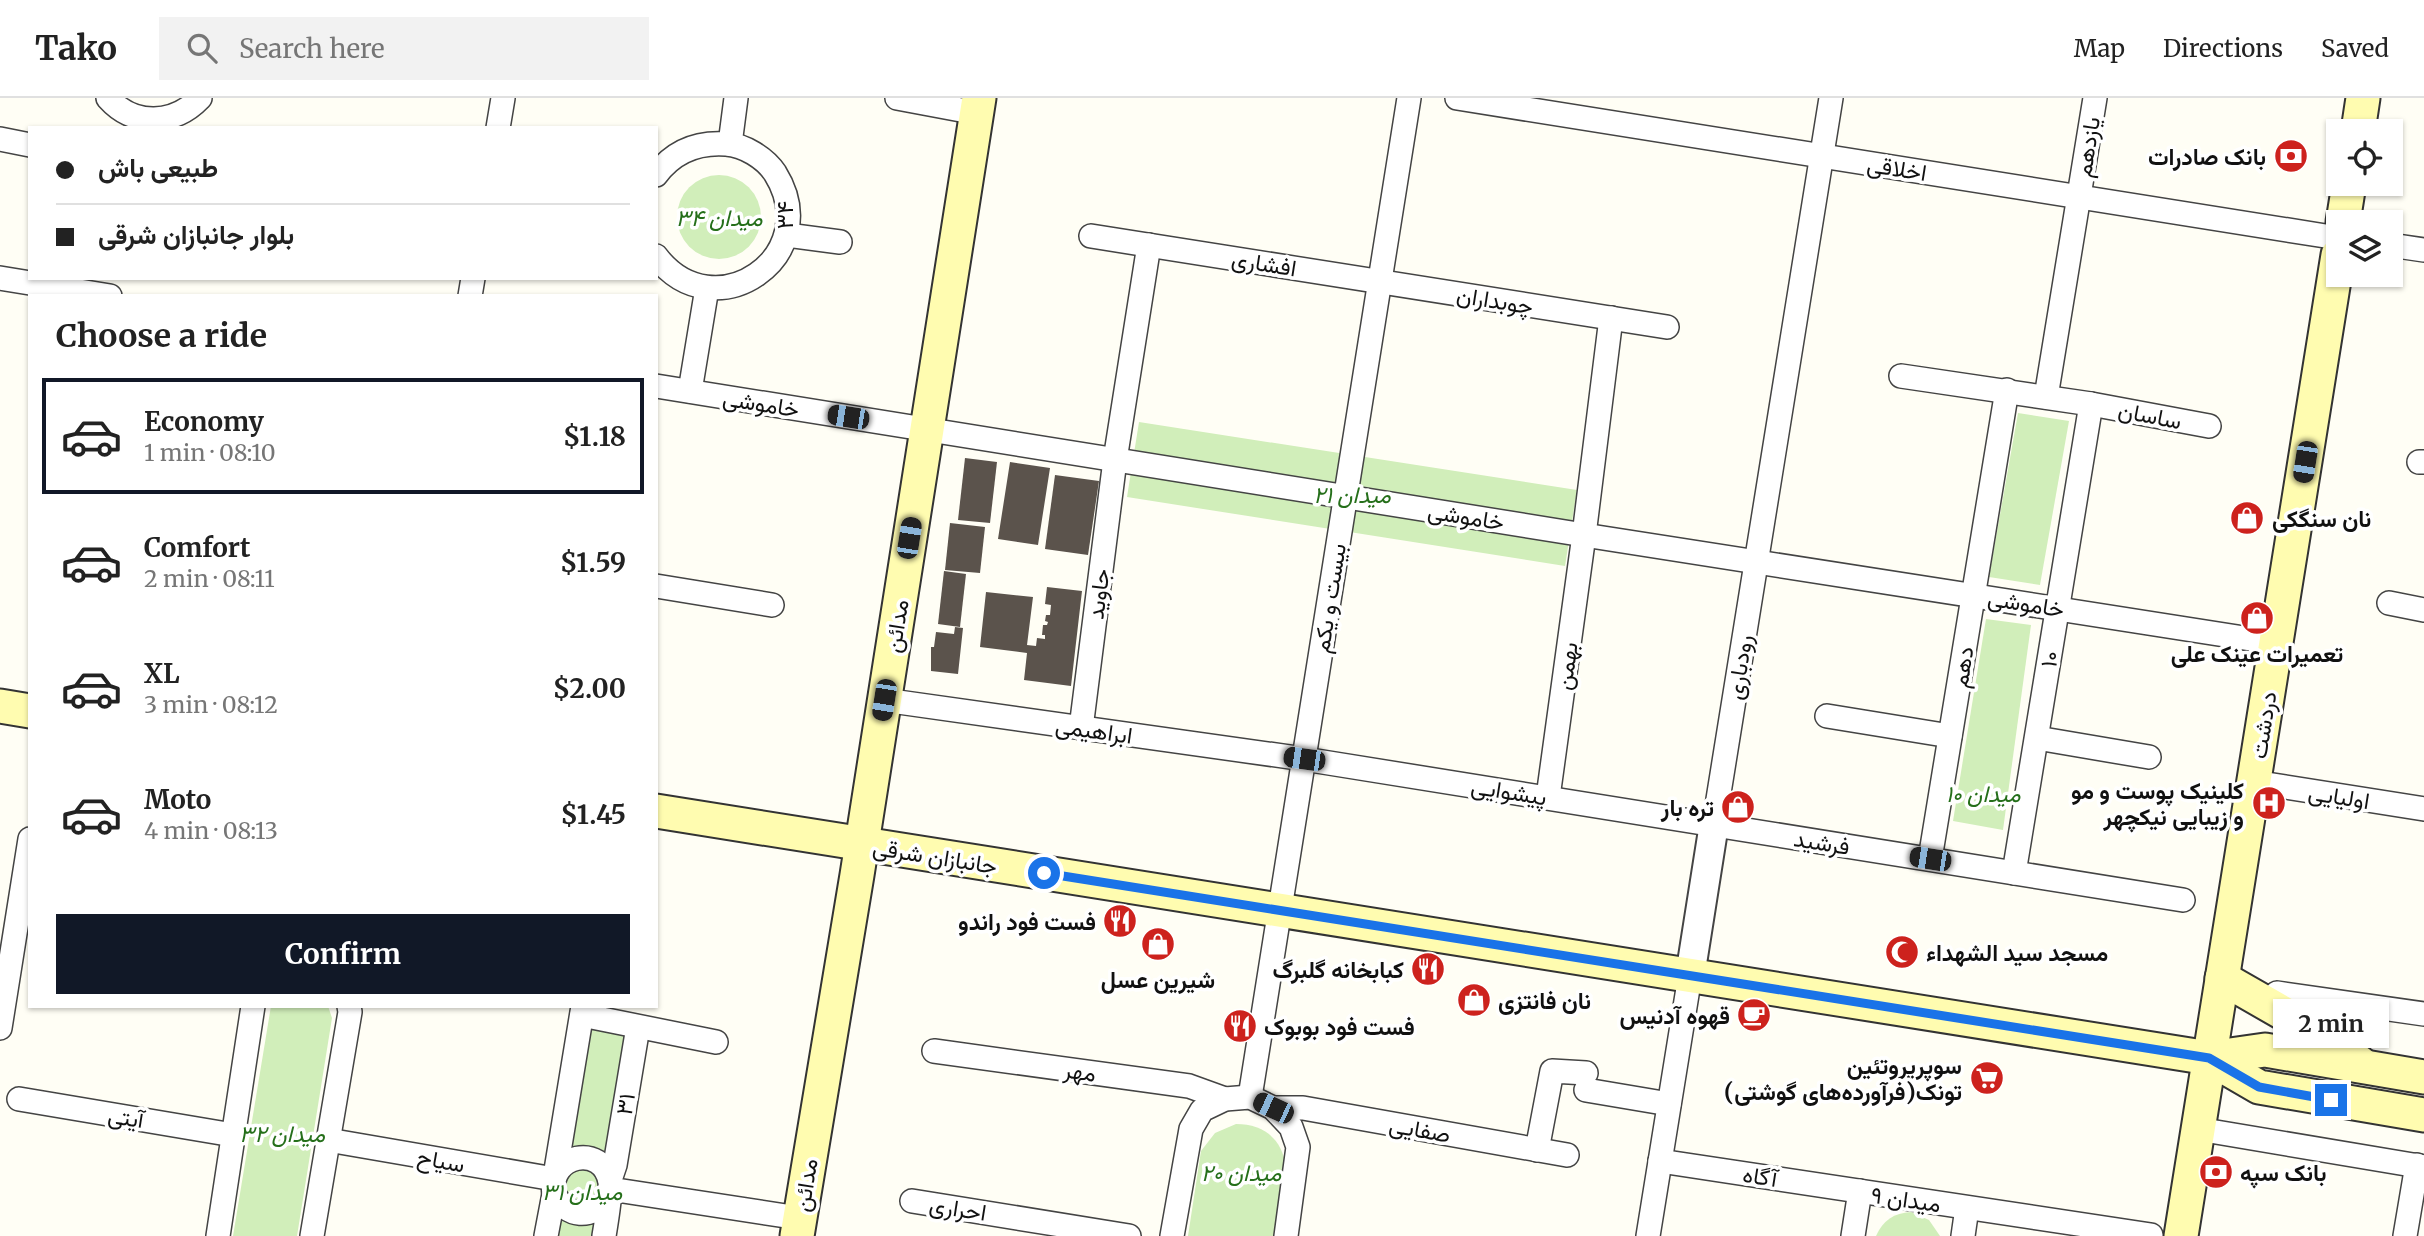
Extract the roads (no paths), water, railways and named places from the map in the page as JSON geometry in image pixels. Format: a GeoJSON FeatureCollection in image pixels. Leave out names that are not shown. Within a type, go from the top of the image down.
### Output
{"type":"FeatureCollection","features":[{"type":"Feature","properties":{"kind":"main road"},"geometry":{"type":"LineString","coordinates":[[2360,119],[2363,98]]}},
{"type":"Feature","properties":{"kind":"main road","name":"مدائن"},"geometry":{"type":"LineString","coordinates":[[798,1227],[978,105]]}},
{"type":"Feature","properties":{"kind":"main road","name":"دردشت"},"geometry":{"type":"LineString","coordinates":[[2181,1236],[2333,287]]}},
{"type":"Feature","properties":{"kind":"main road"},"geometry":{"type":"LineString","coordinates":[[0,706],[28,711]]}},
{"type":"Feature","properties":{"kind":"main road","name":"جانبازان شرقی"},"geometry":{"type":"LineString","coordinates":[[658,811],[2209,1058]]}},
{"type":"Feature","properties":{"kind":"main road"},"geometry":{"type":"LineString","coordinates":[[2222,978],[2318,1033],[2368,1068]]}},
{"type":"Feature","properties":{"kind":"main road"},"geometry":{"type":"LineString","coordinates":[[2209,1058],[2265,1050],[2424,1077]]}},
{"type":"Feature","properties":{"kind":"main road"},"geometry":{"type":"LineString","coordinates":[[2209,1058],[2259,1087],[2424,1115]]}},
{"type":"Feature","properties":{"kind":"street"},"geometry":{"type":"LineString","coordinates":[[498,126],[503,98]]}},
{"type":"Feature","properties":{"kind":"street"},"geometry":{"type":"LineString","coordinates":[[730,144],[736,98]]}},
{"type":"Feature","properties":{"kind":"street"},"geometry":{"type":"LineString","coordinates":[[897,98],[978,105]]}},
{"type":"Feature","properties":{"kind":"street","name":"بیست و یکم"},"geometry":{"type":"LineString","coordinates":[[1250,1097],[1409,98]]}},
{"type":"Feature","properties":{"kind":"street","name":"اخلاقی"},"geometry":{"type":"LineString","coordinates":[[1457,98],[2326,236]]}},
{"type":"Feature","properties":{"kind":"street","name":"رودباری"},"geometry":{"type":"LineString","coordinates":[[1648,1236],[1830,98]]}},
{"type":"Feature","properties":{"kind":"street","name":"یازدهم"},"geometry":{"type":"LineString","coordinates":[[2079,197],[2095,98]]}},
{"type":"Feature","properties":{"kind":"street"},"geometry":{"type":"LineString","coordinates":[[108,99],[125,113],[144,119],[164,119],[185,113]]}},
{"type":"Feature","properties":{"kind":"street"},"geometry":{"type":"LineString","coordinates":[[108,99],[118,126]]}},
{"type":"Feature","properties":{"kind":"street"},"geometry":{"type":"LineString","coordinates":[[0,139],[28,145]]}},
{"type":"Feature","properties":{"kind":"street","name":"۳۴"},"geometry":{"type":"LineString","coordinates":[[658,172],[664,164],[684,150],[706,143],[730,144],[752,152],[771,167],[784,187],[789,211],[787,235],[778,254],[765,270],[748,281],[728,288],[707,288]]}},
{"type":"Feature","properties":{"kind":"street"},"geometry":{"type":"LineString","coordinates":[[2046,397],[2079,197]]}},
{"type":"Feature","properties":{"kind":"street"},"geometry":{"type":"LineString","coordinates":[[787,235],[840,242]]}},
{"type":"Feature","properties":{"kind":"street","name":"افشاری"},"geometry":{"type":"LineString","coordinates":[[1091,236],[1380,281]]}},
{"type":"Feature","properties":{"kind":"street"},"geometry":{"type":"LineString","coordinates":[[1115,460],[1149,245]]}},
{"type":"Feature","properties":{"kind":"street"},"geometry":{"type":"LineString","coordinates":[[2403,248],[2424,250]]}},
{"type":"Feature","properties":{"kind":"street"},"geometry":{"type":"LineString","coordinates":[[658,258],[666,268],[685,281],[707,288],[690,391]]}},
{"type":"Feature","properties":{"kind":"street"},"geometry":{"type":"LineString","coordinates":[[0,278],[98,294]]}},
{"type":"Feature","properties":{"kind":"street","name":"چوبداران"},"geometry":{"type":"LineString","coordinates":[[1380,281],[1667,327]]}},
{"type":"Feature","properties":{"kind":"street"},"geometry":{"type":"LineString","coordinates":[[1584,535],[1611,318]]}},
{"type":"Feature","properties":{"kind":"street"},"geometry":{"type":"LineString","coordinates":[[1901,376],[2007,390]]}},
{"type":"Feature","properties":{"kind":"street","name":"خاموشی"},"geometry":{"type":"LineString","coordinates":[[658,386],[2276,643]]}},
{"type":"Feature","properties":{"kind":"street","name":"ساسان"},"geometry":{"type":"LineString","coordinates":[[2007,390],[2208,426]]}},
{"type":"Feature","properties":{"kind":"street","name":"دهم"},"geometry":{"type":"LineString","coordinates":[[1930,859],[2007,390]]}},
{"type":"Feature","properties":{"kind":"street","name":"۱۰"},"geometry":{"type":"LineString","coordinates":[[2014,873],[2091,404]]}},
{"type":"Feature","properties":{"kind":"street","name":"جاوید"},"geometry":{"type":"LineString","coordinates":[[1081,728],[1115,460]]}},
{"type":"Feature","properties":{"kind":"street","name":"بهمن"},"geometry":{"type":"LineString","coordinates":[[1548,797],[1584,535]]}},
{"type":"Feature","properties":{"kind":"street"},"geometry":{"type":"LineString","coordinates":[[658,586],[772,605]]}},
{"type":"Feature","properties":{"kind":"street"},"geometry":{"type":"LineString","coordinates":[[2389,603],[2424,610]]}},
{"type":"Feature","properties":{"kind":"street","name":"ابراهیمی"},"geometry":{"type":"LineString","coordinates":[[884,700],[1304,759]]}},
{"type":"Feature","properties":{"kind":"street"},"geometry":{"type":"LineString","coordinates":[[1827,716],[1950,736]]}},
{"type":"Feature","properties":{"kind":"street"},"geometry":{"type":"LineString","coordinates":[[2037,738],[2149,757]]}},
{"type":"Feature","properties":{"kind":"street","name":"پیشوایی"},"geometry":{"type":"LineString","coordinates":[[1304,759],[1714,824]]}},
{"type":"Feature","properties":{"kind":"street","name":"اولیایی"},"geometry":{"type":"LineString","coordinates":[[2254,782],[2424,809]]}},
{"type":"Feature","properties":{"kind":"street","name":"فرشید"},"geometry":{"type":"LineString","coordinates":[[1714,824],[1930,859]]}},
{"type":"Feature","properties":{"kind":"street"},"geometry":{"type":"LineString","coordinates":[[0,1028],[28,852]]}},
{"type":"Feature","properties":{"kind":"street"},"geometry":{"type":"LineString","coordinates":[[1930,859],[2183,900]]}},
{"type":"Feature","properties":{"kind":"street"},"geometry":{"type":"LineString","coordinates":[[2277,993],[2424,1014]]}},
{"type":"Feature","properties":{"kind":"street"},"geometry":{"type":"LineString","coordinates":[[218,1236],[253,1008]]}},
{"type":"Feature","properties":{"kind":"street"},"geometry":{"type":"LineString","coordinates":[[312,1236],[349,1008]]}},
{"type":"Feature","properties":{"kind":"street"},"geometry":{"type":"LineString","coordinates":[[546,1236],[582,1011],[639,1027],[716,1042]]}},
{"type":"Feature","properties":{"kind":"street","name":"۳۱"},"geometry":{"type":"LineString","coordinates":[[604,1236],[609,1189],[639,1027]]}},
{"type":"Feature","properties":{"kind":"street","name":"مهر"},"geometry":{"type":"LineString","coordinates":[[934,1051],[1189,1086],[1224,1099]]}},
{"type":"Feature","properties":{"kind":"street"},"geometry":{"type":"LineString","coordinates":[[1537,1150],[1552,1071],[1669,1104]]}},
{"type":"Feature","properties":{"kind":"street"},"geometry":{"type":"LineString","coordinates":[[1172,1236],[1191,1129],[1202,1110],[1224,1099],[1250,1097],[1273,1108],[1291,1127],[1298,1147],[1286,1236]]}},
{"type":"Feature","properties":{"kind":"street","name":"آیتی"},"geometry":{"type":"LineString","coordinates":[[19,1099],[233,1135]]}},
{"type":"Feature","properties":{"kind":"street","name":"صفایی"},"geometry":{"type":"LineString","coordinates":[[1273,1108],[1303,1108],[1567,1155]]}},
{"type":"Feature","properties":{"kind":"street"},"geometry":{"type":"LineString","coordinates":[[2198,1129],[2420,1166],[2405,1236]]}},
{"type":"Feature","properties":{"kind":"street","name":"سیاح"},"geometry":{"type":"LineString","coordinates":[[328,1140],[555,1183]]}},
{"type":"Feature","properties":{"kind":"street"},"geometry":{"type":"LineString","coordinates":[[584,1158],[600,1164],[609,1189],[602,1206],[594,1211],[575,1214],[566,1210],[555,1183],[566,1162],[584,1158]]}},
{"type":"Feature","properties":{"kind":"street","name":"آگاه"},"geometry":{"type":"LineString","coordinates":[[1660,1161],[1860,1191]]}},
{"type":"Feature","properties":{"kind":"street"},"geometry":{"type":"LineString","coordinates":[[609,1189],[798,1227]]}},
{"type":"Feature","properties":{"kind":"street","name":"میدان ۹"},"geometry":{"type":"LineString","coordinates":[[1853,1236],[1860,1191],[1967,1208],[1963,1236]]}},
{"type":"Feature","properties":{"kind":"street","name":"احراری"},"geometry":{"type":"LineString","coordinates":[[912,1201],[1129,1236]]}},
{"type":"Feature","properties":{"kind":"street"},"geometry":{"type":"LineString","coordinates":[[1967,1208],[2151,1236]]}},
{"type":"Feature","properties":{"kind":"place","name":"بانک صادرات"},"geometry":{"type":"Point","coordinates":[2291,156]}},
{"type":"Feature","properties":{"kind":"place","name":"نان سنگکی"},"geometry":{"type":"Point","coordinates":[2247,518]}},
{"type":"Feature","properties":{"kind":"place","name":"تعمیرات عینک علی"},"geometry":{"type":"Point","coordinates":[2257,618]}},
{"type":"Feature","properties":{"kind":"place","name":"کلینیک پوست و مو و زیبایی نیکچهر"},"geometry":{"type":"Point","coordinates":[2269,803]}},
{"type":"Feature","properties":{"kind":"place","name":"تره بار"},"geometry":{"type":"Point","coordinates":[1738,807]}},
{"type":"Feature","properties":{"kind":"place","name":"فست فود راندو"},"geometry":{"type":"Point","coordinates":[1120,921]}},
{"type":"Feature","properties":{"kind":"place","name":"شیرین عسل"},"geometry":{"type":"Point","coordinates":[1158,944]}},
{"type":"Feature","properties":{"kind":"place","name":"مسجد سید الشهداء"},"geometry":{"type":"Point","coordinates":[1902,952]}},
{"type":"Feature","properties":{"kind":"place","name":"کبابخانه گلبرگ"},"geometry":{"type":"Point","coordinates":[1428,969]}},
{"type":"Feature","properties":{"kind":"place","name":"نان فانتزی"},"geometry":{"type":"Point","coordinates":[1474,1000]}},
{"type":"Feature","properties":{"kind":"place","name":"قهوه آدنیس"},"geometry":{"type":"Point","coordinates":[1754,1015]}},
{"type":"Feature","properties":{"kind":"place","name":"فست فود بوبوک"},"geometry":{"type":"Point","coordinates":[1240,1026]}},
{"type":"Feature","properties":{"kind":"place","name":"سوپرپروتئین تونک(فرآورده‌های گوشتی)"},"geometry":{"type":"Point","coordinates":[1987,1078]}},
{"type":"Feature","properties":{"kind":"place","name":"بانک سپه"},"geometry":{"type":"Point","coordinates":[2216,1172]}},
{"type":"Feature","properties":{"kind":"park label","name":"میدان ۳۴"},"geometry":{"type":"Point","coordinates":[719,217]}},
{"type":"Feature","properties":{"kind":"park label","name":"میدان ۲۱"},"geometry":{"type":"Point","coordinates":[1352,494]}},
{"type":"Feature","properties":{"kind":"park label","name":"میدان ۱۰"},"geometry":{"type":"Point","coordinates":[1983,793]}},
{"type":"Feature","properties":{"kind":"park label","name":"میدان ۳۲"},"geometry":{"type":"Point","coordinates":[282,1133]}},
{"type":"Feature","properties":{"kind":"park label","name":"میدان ۲۰"},"geometry":{"type":"Point","coordinates":[1241,1172]}},
{"type":"Feature","properties":{"kind":"park label","name":"میدان ۳۱"},"geometry":{"type":"Point","coordinates":[582,1191]}}]}
